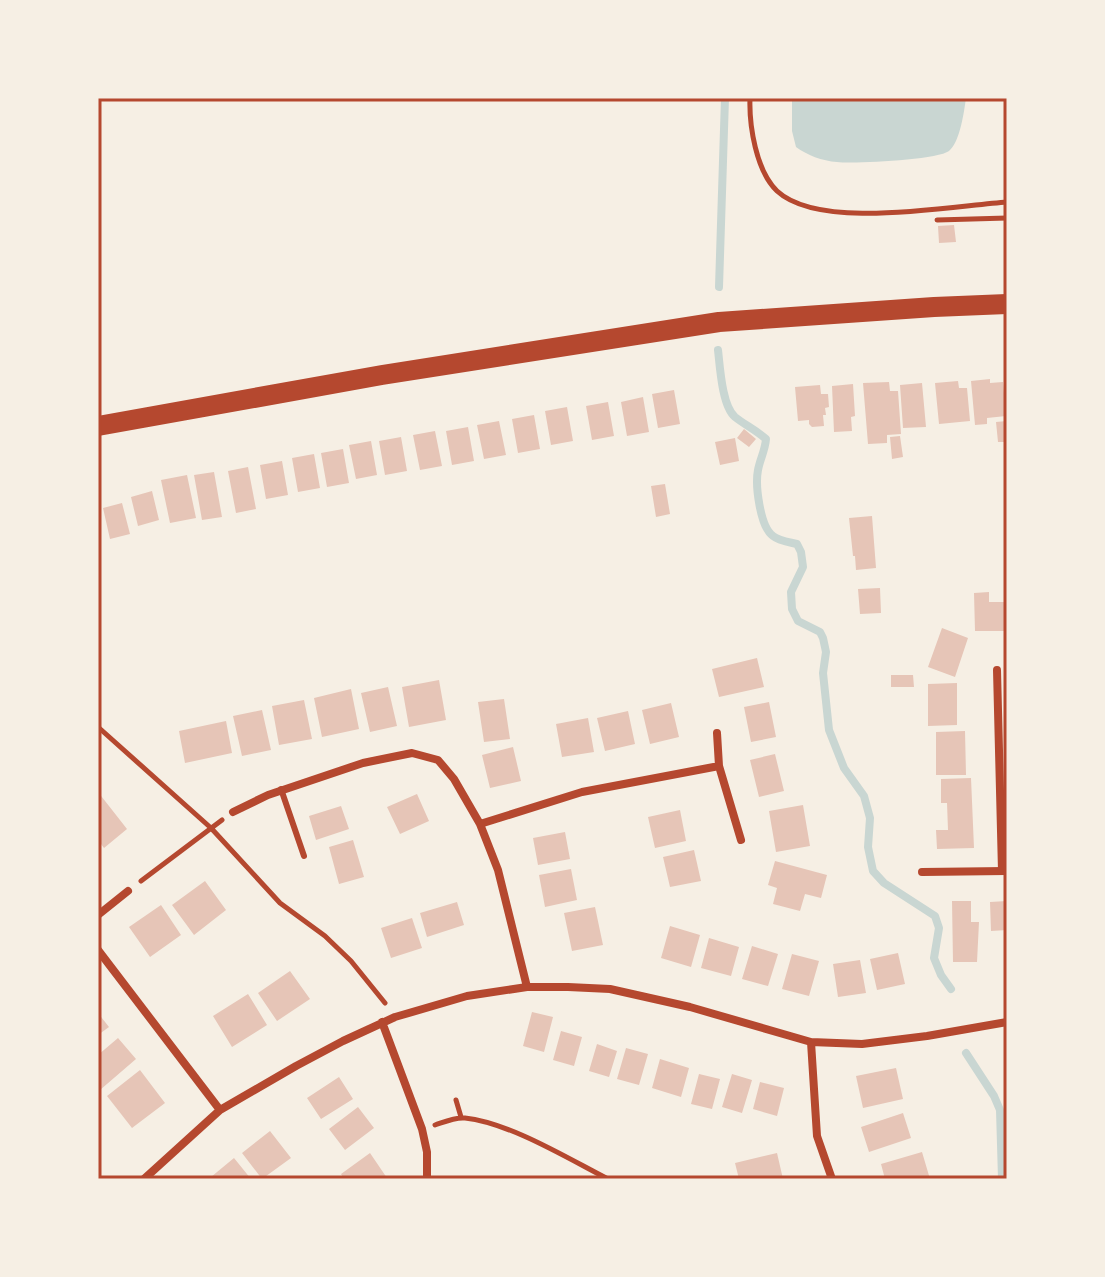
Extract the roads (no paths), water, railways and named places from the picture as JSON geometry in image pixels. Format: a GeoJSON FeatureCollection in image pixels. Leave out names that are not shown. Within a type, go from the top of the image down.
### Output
{"type":"FeatureCollection","features":[{"type":"Feature","properties":{"kind":"main road"},"geometry":{"type":"LineString","coordinates":[[98,426],[382,375],[719,322],[1007,304]]}},
{"type":"Feature","properties":{"kind":"street"},"geometry":{"type":"LineString","coordinates":[[922,872],[1005,871],[997,670]]}},
{"type":"Feature","properties":{"kind":"street"},"geometry":{"type":"LineString","coordinates":[[717,733],[719,766],[741,840]]}},
{"type":"Feature","properties":{"kind":"street"},"geometry":{"type":"LineString","coordinates":[[233,812],[281,789],[363,763],[412,753],[438,760],[454,779],[480,824],[498,870],[527,987]]}},
{"type":"Feature","properties":{"kind":"street"},"geometry":{"type":"LineString","coordinates":[[480,824],[582,792],[719,766]]}},
{"type":"Feature","properties":{"kind":"street"},"geometry":{"type":"LineString","coordinates":[[98,915],[128,891]]}},
{"type":"Feature","properties":{"kind":"street"},"geometry":{"type":"LineString","coordinates":[[98,950],[220,1110]]}},
{"type":"Feature","properties":{"kind":"street"},"geometry":{"type":"LineString","coordinates":[[144,1179],[220,1110],[308,1060],[382,1022],[467,996],[527,987],[610,989],[690,1007],[811,1042],[862,1044],[1007,1022]]}},
{"type":"Feature","properties":{"kind":"street"},"geometry":{"type":"LineString","coordinates":[[382,1022],[422,1129],[427,1152],[427,1179]]}},
{"type":"Feature","properties":{"kind":"street"},"geometry":{"type":"LineString","coordinates":[[811,1042],[817,1136],[832,1179]]}},
{"type":"Feature","properties":{"kind":"lane"},"geometry":{"type":"LineString","coordinates":[[281,789],[304,856]]}},
{"type":"Feature","properties":{"kind":"waterway"},"geometry":{"type":"LineString","coordinates":[[719,287],[725,98]]}},
{"type":"Feature","properties":{"kind":"waterway"},"geometry":{"type":"LineString","coordinates":[[718,350],[722,386],[731,412],[766,439],[757,477],[765,524],[773,536],[797,544],[801,552],[803,567],[791,592],[792,609],[798,621],[820,632],[823,638],[829,730],[844,768],[864,796],[870,818],[868,847],[873,871],[884,883],[935,916],[939,928],[934,958],[951,989]]}},
{"type":"Feature","properties":{"kind":"waterway"},"geometry":{"type":"LineString","coordinates":[[966,1053],[1000,1110],[1002,1179]]}}]}
